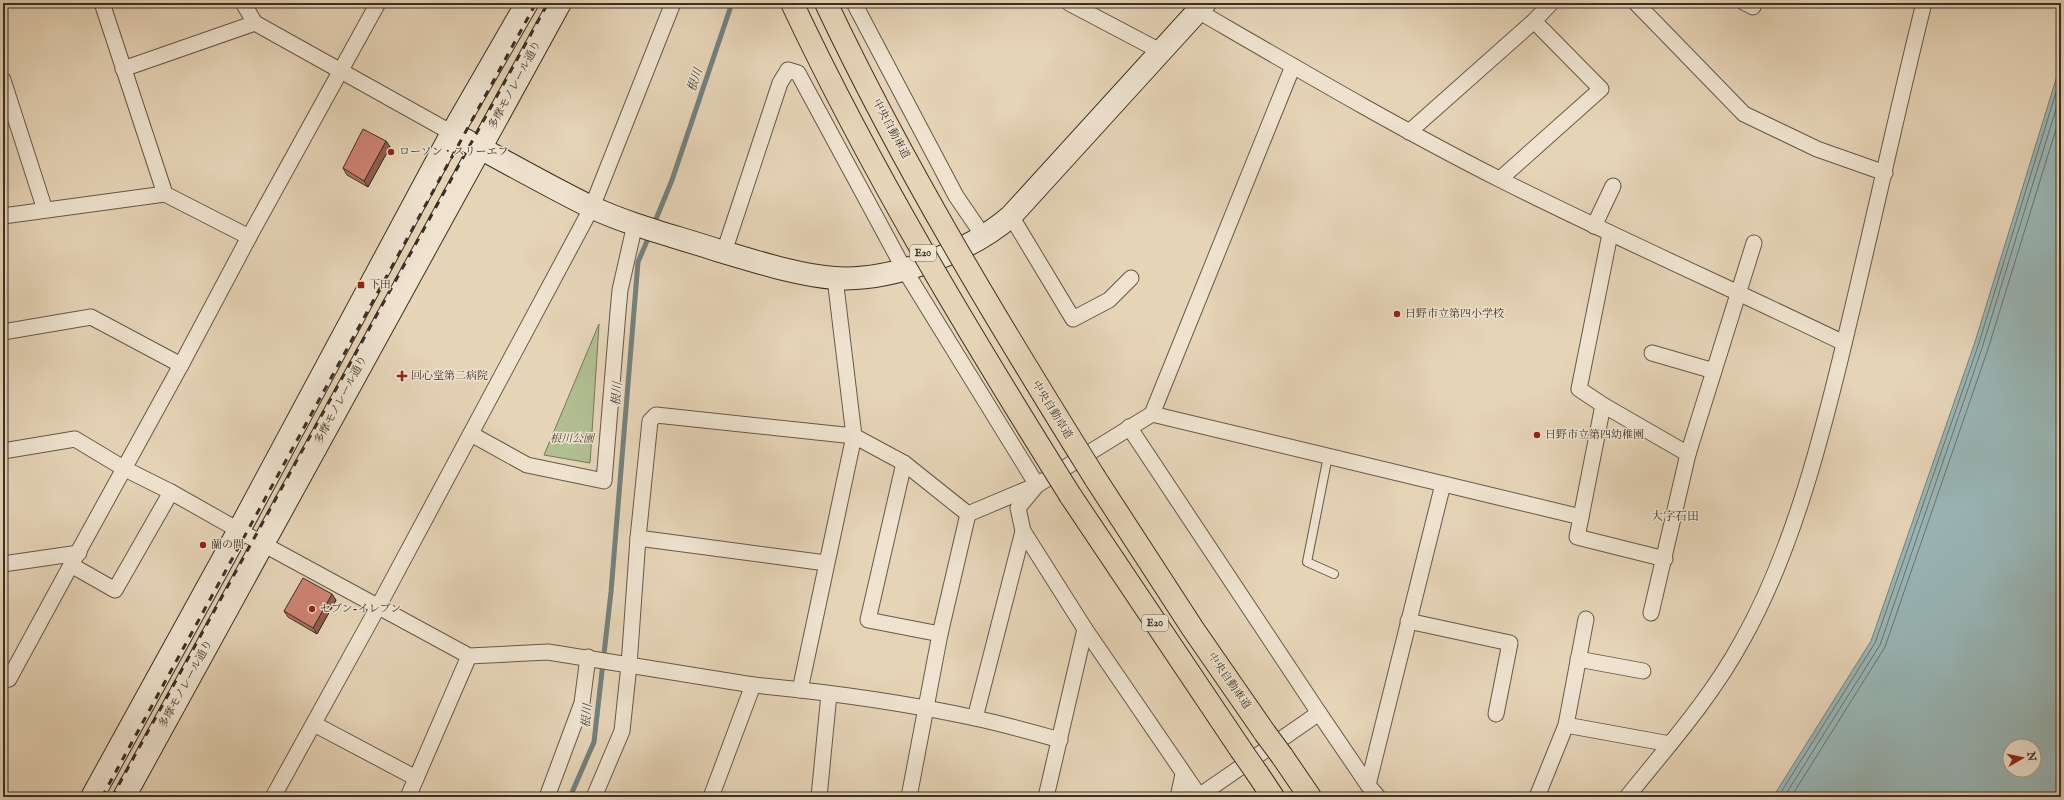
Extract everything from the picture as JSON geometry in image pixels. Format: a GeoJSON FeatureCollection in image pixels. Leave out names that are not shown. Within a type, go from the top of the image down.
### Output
{"type":"FeatureCollection","features":[{"type":"Feature","properties":{"kind":"highway","name":"E20"},"geometry":{"type":"LineString","coordinates":[[792,3],[816,54],[935,274],[1070,495],[1273,797]]}},
{"type":"Feature","properties":{"kind":"highway","name":"中央自動車道"},"geometry":{"type":"LineString","coordinates":[[826,3],[846,44],[937,215],[1021,359],[1095,478],[1193,630],[1310,797]]}},
{"type":"Feature","properties":{"kind":"main road"},"geometry":{"type":"LineString","coordinates":[[92,797],[452,133],[527,3]]}},
{"type":"Feature","properties":{"kind":"main road","name":"多摩モノレール通り"},"geometry":{"type":"LineString","coordinates":[[124,797],[363,358],[481,148],[560,3]]}},
{"type":"Feature","properties":{"kind":"main road"},"geometry":{"type":"LineString","coordinates":[[452,133],[592,207],[640,225],[773,266],[835,278],[870,276],[904,269],[946,256],[984,238],[1011,216],[1160,51],[1202,7]]}},
{"type":"Feature","properties":{"kind":"street"},"geometry":{"type":"LineString","coordinates":[[102,3],[122,69],[165,194]]}},
{"type":"Feature","properties":{"kind":"street"},"geometry":{"type":"LineString","coordinates":[[243,3],[255,23],[452,133]]}},
{"type":"Feature","properties":{"kind":"street"},"geometry":{"type":"LineString","coordinates":[[3,680],[9,678],[125,469],[249,237],[378,3]]}},
{"type":"Feature","properties":{"kind":"street"},"geometry":{"type":"LineString","coordinates":[[273,797],[378,607],[418,529],[471,434],[592,207],[673,3]]}},
{"type":"Feature","properties":{"kind":"street"},"geometry":{"type":"LineString","coordinates":[[854,3],[956,196],[984,238]]}},
{"type":"Feature","properties":{"kind":"street"},"geometry":{"type":"LineString","coordinates":[[1069,3],[1160,51]]}},
{"type":"Feature","properties":{"kind":"street"},"geometry":{"type":"LineString","coordinates":[[1409,132],[1534,21],[1551,3]]}},
{"type":"Feature","properties":{"kind":"street"},"geometry":{"type":"LineString","coordinates":[[1636,3],[1744,114],[1817,149],[1884,173]]}},
{"type":"Feature","properties":{"kind":"street"},"geometry":{"type":"LineString","coordinates":[[1627,797],[1696,713],[1743,640],[1764,598],[1800,503],[1829,405],[1924,3]]}},
{"type":"Feature","properties":{"kind":"street"},"geometry":{"type":"LineString","coordinates":[[1202,7],[1292,66],[1409,132],[1610,234],[1738,292],[1844,343]]}},
{"type":"Feature","properties":{"kind":"street"},"geometry":{"type":"LineString","coordinates":[[1500,179],[1601,89],[1534,21]]}},
{"type":"Feature","properties":{"kind":"street"},"geometry":{"type":"LineString","coordinates":[[122,69],[255,23]]}},
{"type":"Feature","properties":{"kind":"street"},"geometry":{"type":"LineString","coordinates":[[968,514],[1037,485],[1152,414],[1292,66]]}},
{"type":"Feature","properties":{"kind":"street"},"geometry":{"type":"LineString","coordinates":[[724,252],[780,83],[788,70],[798,73],[904,269],[1037,485]]}},
{"type":"Feature","properties":{"kind":"street"},"geometry":{"type":"LineString","coordinates":[[3,80],[45,210]]}},
{"type":"Feature","properties":{"kind":"street"},"geometry":{"type":"LineString","coordinates":[[1594,226],[1613,186]]}},
{"type":"Feature","properties":{"kind":"street"},"geometry":{"type":"LineString","coordinates":[[3,216],[165,194],[249,237]]}},
{"type":"Feature","properties":{"kind":"street"},"geometry":{"type":"LineString","coordinates":[[1011,216],[1074,319],[1109,300],[1131,278]]}},
{"type":"Feature","properties":{"kind":"street"},"geometry":{"type":"LineString","coordinates":[[471,434],[528,465],[604,480],[620,290],[640,225]]}},
{"type":"Feature","properties":{"kind":"street"},"geometry":{"type":"LineString","coordinates":[[1610,234],[1578,389],[1688,454]]}},
{"type":"Feature","properties":{"kind":"street"},"geometry":{"type":"LineString","coordinates":[[1651,613],[1688,454],[1754,243]]}},
{"type":"Feature","properties":{"kind":"street"},"geometry":{"type":"LineString","coordinates":[[800,690],[854,436],[835,278]]}},
{"type":"Feature","properties":{"kind":"street"},"geometry":{"type":"LineString","coordinates":[[3,332],[91,316],[180,365]]}},
{"type":"Feature","properties":{"kind":"street"},"geometry":{"type":"LineString","coordinates":[[1652,353],[1714,371]]}},
{"type":"Feature","properties":{"kind":"street"},"geometry":{"type":"LineString","coordinates":[[1603,405],[1577,537],[1664,559]]}},
{"type":"Feature","properties":{"kind":"street"},"geometry":{"type":"LineString","coordinates":[[1152,414],[1581,517]]}},
{"type":"Feature","properties":{"kind":"street"},"geometry":{"type":"LineString","coordinates":[[594,797],[622,731],[624,664],[650,421],[656,415],[854,436],[904,463],[968,514]]}},
{"type":"Feature","properties":{"kind":"street"},"geometry":{"type":"LineString","coordinates":[[1129,427],[1319,713],[1368,785],[1378,797]]}},
{"type":"Feature","properties":{"kind":"street"},"geometry":{"type":"LineString","coordinates":[[3,450],[75,439],[125,469],[171,492],[469,656],[548,652],[591,658],[753,685],[829,694],[926,709],[975,718],[1060,740]]}},
{"type":"Feature","properties":{"kind":"street"},"geometry":{"type":"LineString","coordinates":[[904,463],[868,620],[940,634]]}},
{"type":"Feature","properties":{"kind":"street"},"geometry":{"type":"LineString","coordinates":[[1368,785],[1443,484]]}},
{"type":"Feature","properties":{"kind":"street"},"geometry":{"type":"LineString","coordinates":[[1037,485],[1018,508],[1023,531],[1085,629],[1199,796],[1319,713]]}},
{"type":"Feature","properties":{"kind":"street"},"geometry":{"type":"LineString","coordinates":[[3,564],[75,559],[115,590],[171,492]]}},
{"type":"Feature","properties":{"kind":"street"},"geometry":{"type":"LineString","coordinates":[[909,797],[940,634],[968,514]]}},
{"type":"Feature","properties":{"kind":"street"},"geometry":{"type":"LineString","coordinates":[[975,718],[1023,531]]}},
{"type":"Feature","properties":{"kind":"street"},"geometry":{"type":"LineString","coordinates":[[638,538],[826,563]]}},
{"type":"Feature","properties":{"kind":"street"},"geometry":{"type":"LineString","coordinates":[[1537,797],[1566,725],[1586,619]]}},
{"type":"Feature","properties":{"kind":"street"},"geometry":{"type":"LineString","coordinates":[[1408,621],[1510,643],[1496,714]]}},
{"type":"Feature","properties":{"kind":"street"},"geometry":{"type":"LineString","coordinates":[[1046,797],[1085,629]]}},
{"type":"Feature","properties":{"kind":"street"},"geometry":{"type":"LineString","coordinates":[[408,797],[469,656]]}},
{"type":"Feature","properties":{"kind":"street"},"geometry":{"type":"LineString","coordinates":[[547,797],[582,703],[591,658]]}},
{"type":"Feature","properties":{"kind":"street"},"geometry":{"type":"LineString","coordinates":[[1578,659],[1643,671]]}},
{"type":"Feature","properties":{"kind":"street"},"geometry":{"type":"LineString","coordinates":[[711,797],[753,685]]}},
{"type":"Feature","properties":{"kind":"street"},"geometry":{"type":"LineString","coordinates":[[819,797],[829,694]]}},
{"type":"Feature","properties":{"kind":"street"},"geometry":{"type":"LineString","coordinates":[[314,724],[416,778]]}},
{"type":"Feature","properties":{"kind":"street"},"geometry":{"type":"LineString","coordinates":[[1566,725],[1670,744]]}},
{"type":"Feature","properties":{"kind":"street"},"geometry":{"type":"LineString","coordinates":[[1178,797],[1183,774]]}},
{"type":"Feature","properties":{"kind":"lane"},"geometry":{"type":"LineString","coordinates":[[1328,456],[1307,562],[1334,574]]}},
{"type":"Feature","properties":{"kind":"green space","name":"根川公園"},"geometry":{"type":"Polygon","coordinates":[[[599,324],[590,463],[544,455],[599,324]]]}},
{"type":"Feature","properties":{"kind":"water"},"geometry":{"type":"Polygon","coordinates":[[[2061,63],[2061,797],[1773,797],[1871,641],[1974,345],[2061,63]]]}},
{"type":"Feature","properties":{"kind":"building"},"geometry":{"type":"Polygon","coordinates":[[[363,129],[386,141],[364,181],[343,168],[363,129]]]}},
{"type":"Feature","properties":{"kind":"building","name":"セブン-イレブン"},"geometry":{"type":"Polygon","coordinates":[[[303,578],[332,594],[313,628],[284,611],[303,578]]]}},
{"type":"Feature","properties":{"kind":"waterway","name":"根川"},"geometry":{"type":"LineString","coordinates":[[654,224],[672,180],[732,3]]}},
{"type":"Feature","properties":{"kind":"waterway","name":"根川"},"geometry":{"type":"LineString","coordinates":[[570,797],[594,742],[611,592],[638,262],[650,234]]}},
{"type":"Feature","properties":{"kind":"railway"},"geometry":{"type":"LineString","coordinates":[[102,797],[536,3]]}},
{"type":"Feature","properties":{"kind":"railway"},"geometry":{"type":"LineString","coordinates":[[112,797],[548,3]]}},
{"type":"Feature","properties":{"kind":"place","name":"ローソン・スリーエフ"},"geometry":{"type":"Point","coordinates":[391,152]}},
{"type":"Feature","properties":{"kind":"place","name":"下田"},"geometry":{"type":"Point","coordinates":[361,285]}},
{"type":"Feature","properties":{"kind":"place","name":"日野市立第四小学校"},"geometry":{"type":"Point","coordinates":[1397,314]}},
{"type":"Feature","properties":{"kind":"place","name":"回心堂第二病院"},"geometry":{"type":"Point","coordinates":[402,376]}},
{"type":"Feature","properties":{"kind":"place","name":"日野市立第四幼稚園"},"geometry":{"type":"Point","coordinates":[1537,435]}},
{"type":"Feature","properties":{"kind":"place","name":"蘭の間"},"geometry":{"type":"Point","coordinates":[203,545]}},
{"type":"Feature","properties":{"kind":"place","name":"セブン-イレブン"},"geometry":{"type":"Point","coordinates":[312,609]}},
{"type":"Feature","properties":{"kind":"district","name":"大字石田"},"geometry":{"type":"Point","coordinates":[1675,516]}}]}
